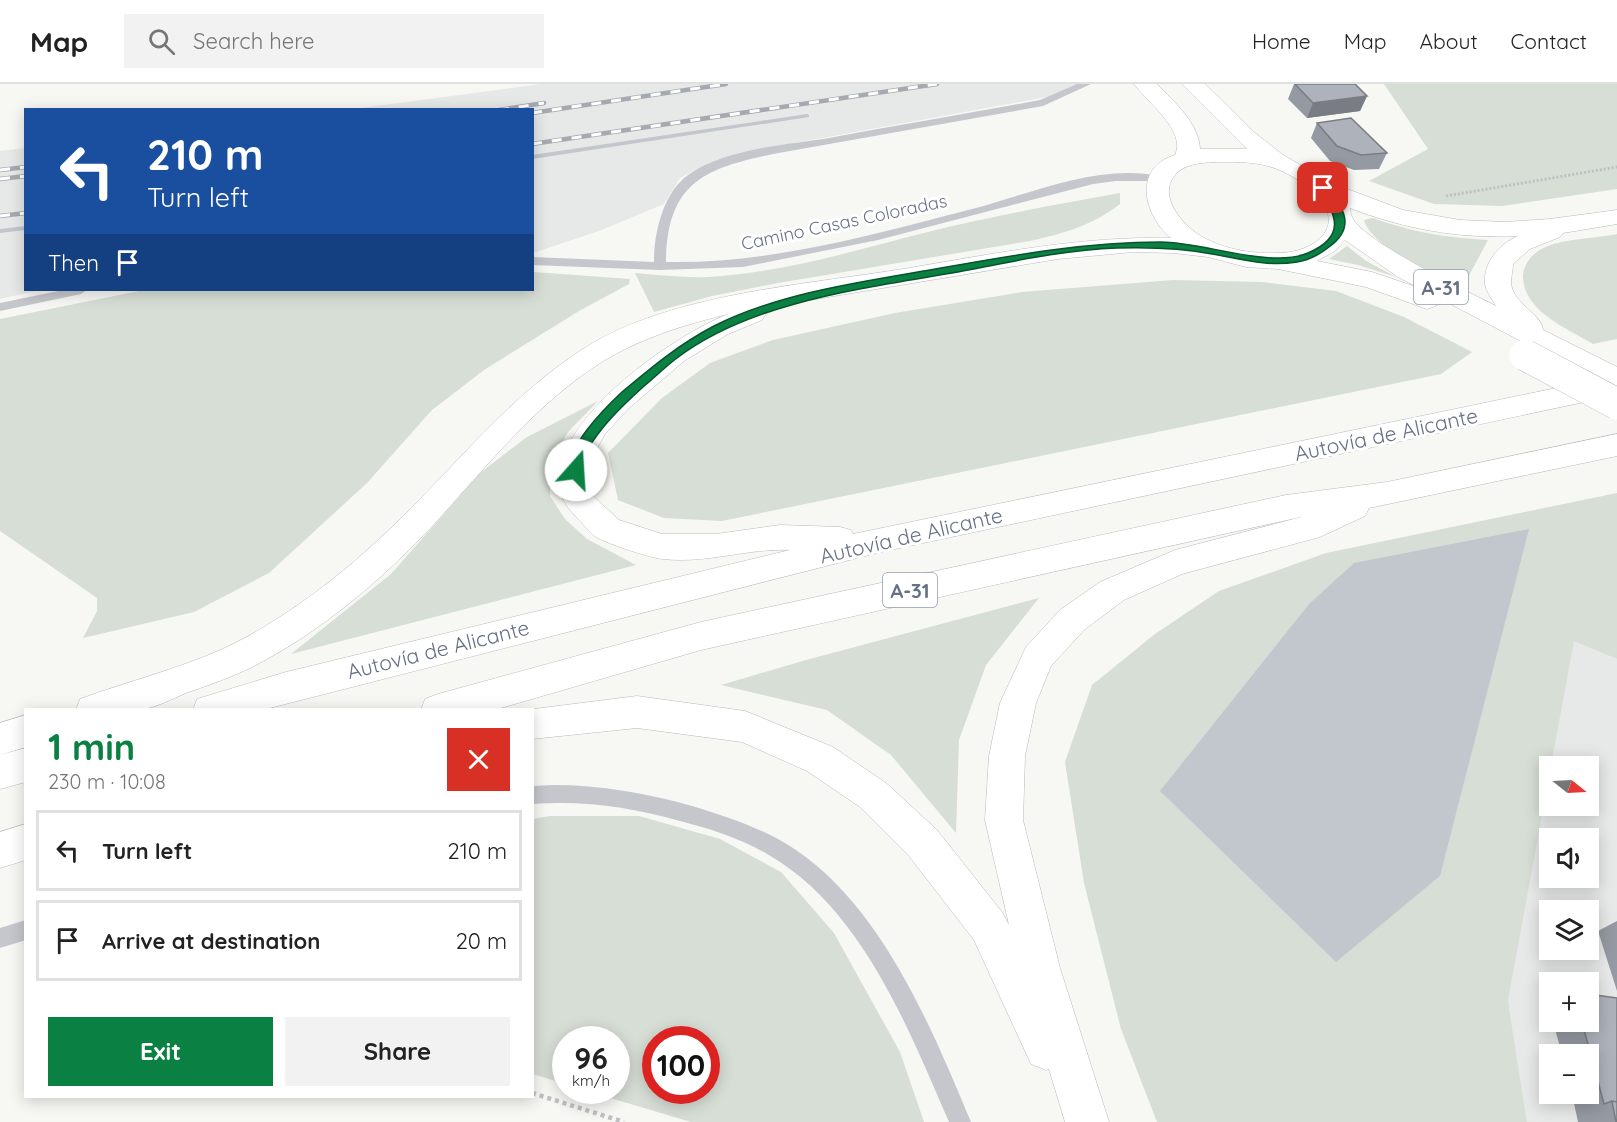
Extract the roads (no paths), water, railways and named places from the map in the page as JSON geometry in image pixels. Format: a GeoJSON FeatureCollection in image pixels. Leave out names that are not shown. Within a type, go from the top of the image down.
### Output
{"type":"FeatureCollection","features":[{"type":"Feature","properties":{"kind":"highway"},"geometry":{"type":"LineString","coordinates":[[1145,84],[1177,120],[1187,137],[1189,149],[1183,161]]}},
{"type":"Feature","properties":{"kind":"highway","name":"A-31"},"geometry":{"type":"LineString","coordinates":[[1193,84],[1259,148],[1310,177],[1323,188],[1330,195],[1340,219],[1354,235],[1407,271],[1538,350],[1617,404]]}},
{"type":"Feature","properties":{"kind":"highway","name":"A-31"},"geometry":{"type":"LineString","coordinates":[[1159,186],[1172,166],[1195,157],[1227,155],[1280,161]]}},
{"type":"Feature","properties":{"kind":"highway"},"geometry":{"type":"LineString","coordinates":[[1071,249],[1115,235],[1135,222],[1150,207],[1159,186]]}},
{"type":"Feature","properties":{"kind":"highway"},"geometry":{"type":"LineString","coordinates":[[1159,186],[1164,215],[1196,243],[1211,250],[1243,259],[1272,261],[1372,280],[1419,296],[1538,350]]}},
{"type":"Feature","properties":{"kind":"highway"},"geometry":{"type":"LineString","coordinates":[[1323,188],[1374,208],[1438,225],[1494,229],[1568,226],[1617,217]]}},
{"type":"Feature","properties":{"kind":"highway"},"geometry":{"type":"LineString","coordinates":[[1272,261],[1313,255],[1335,238],[1339,230],[1340,219]]}},
{"type":"Feature","properties":{"kind":"highway"},"geometry":{"type":"LineString","coordinates":[[1538,350],[1511,310],[1498,285],[1501,261],[1521,244],[1568,226]]}},
{"type":"Feature","properties":{"kind":"highway"},"geometry":{"type":"LineString","coordinates":[[99,708],[238,658],[293,625],[349,585],[403,536],[513,418],[560,377],[641,330],[698,311],[758,299],[841,288],[1071,249],[1146,244],[1211,250]]}},
{"type":"Feature","properties":{"kind":"highway"},"geometry":{"type":"LineString","coordinates":[[841,288],[756,313],[719,328],[674,354],[618,402],[595,427],[578,454],[574,485],[580,502],[609,529],[662,547],[716,546],[780,537],[881,540]]}},
{"type":"Feature","properties":{"kind":"highway","name":"A-31"},"geometry":{"type":"LineString","coordinates":[[1538,350],[1617,379]]}},
{"type":"Feature","properties":{"kind":"highway","name":"Autovía de Alicante"},"geometry":{"type":"LineString","coordinates":[[217,708],[286,687],[881,540],[1617,385]]}},
{"type":"Feature","properties":{"kind":"highway","name":"A-31"},"geometry":{"type":"LineString","coordinates":[[445,708],[713,633],[1286,507],[1387,494],[1617,445]]}},
{"type":"Feature","properties":{"kind":"highway"},"geometry":{"type":"LineString","coordinates":[[1087,1122],[1039,968],[1004,820],[1007,756],[1018,703],[1038,657],[1072,620],[1113,591],[1175,563],[1309,528],[1387,494]]}},
{"type":"Feature","properties":{"kind":"highway"},"geometry":{"type":"LineString","coordinates":[[534,723],[637,712],[745,727],[820,759],[873,795],[923,843],[988,926],[1081,1122]]}},
{"type":"Feature","properties":{"kind":"highway"},"geometry":{"type":"LineString","coordinates":[[0,739],[24,732]]}},
{"type":"Feature","properties":{"kind":"highway"},"geometry":{"type":"LineString","coordinates":[[0,772],[24,766]]}},
{"type":"Feature","properties":{"kind":"highway"},"geometry":{"type":"LineString","coordinates":[[0,850],[24,843]]}},
{"type":"Feature","properties":{"kind":"lane"},"geometry":{"type":"LineString","coordinates":[[660,266],[660,254],[670,205],[692,178],[709,169],[765,153],[1043,103],[1086,84]]}},
{"type":"Feature","properties":{"kind":"lane","name":"Camino Casas Coloradas"},"geometry":{"type":"LineString","coordinates":[[534,261],[595,261],[689,268],[720,266],[772,259],[1095,181],[1133,177],[1159,186]]}},
{"type":"Feature","properties":{"kind":"lane"},"geometry":{"type":"LineString","coordinates":[[0,307],[76,291]]}},
{"type":"Feature","properties":{"kind":"lane"},"geometry":{"type":"LineString","coordinates":[[534,795],[583,792],[644,801],[746,833],[803,867],[850,915],[880,958],[924,1041],[960,1122]]}},
{"type":"Feature","properties":{"kind":"lane"},"geometry":{"type":"LineString","coordinates":[[0,938],[24,931]]}},
{"type":"Feature","properties":{"kind":"waterway"},"geometry":{"type":"LineString","coordinates":[[534,157],[807,116]]}},
{"type":"Feature","properties":{"kind":"waterway"},"geometry":{"type":"LineString","coordinates":[[0,231],[24,228]]}},
{"type":"Feature","properties":{"kind":"railway"},"geometry":{"type":"LineString","coordinates":[[534,113],[726,84]]}},
{"type":"Feature","properties":{"kind":"railway"},"geometry":{"type":"LineString","coordinates":[[534,144],[937,84]]}},
{"type":"Feature","properties":{"kind":"railway"},"geometry":{"type":"LineString","coordinates":[[512,108],[544,103]]}},
{"type":"Feature","properties":{"kind":"railway"},"geometry":{"type":"LineString","coordinates":[[0,170],[24,167]]}},
{"type":"Feature","properties":{"kind":"railway"},"geometry":{"type":"LineString","coordinates":[[0,179],[24,176]]}},
{"type":"Feature","properties":{"kind":"railway"},"geometry":{"type":"LineString","coordinates":[[0,216],[24,213]]}}]}
